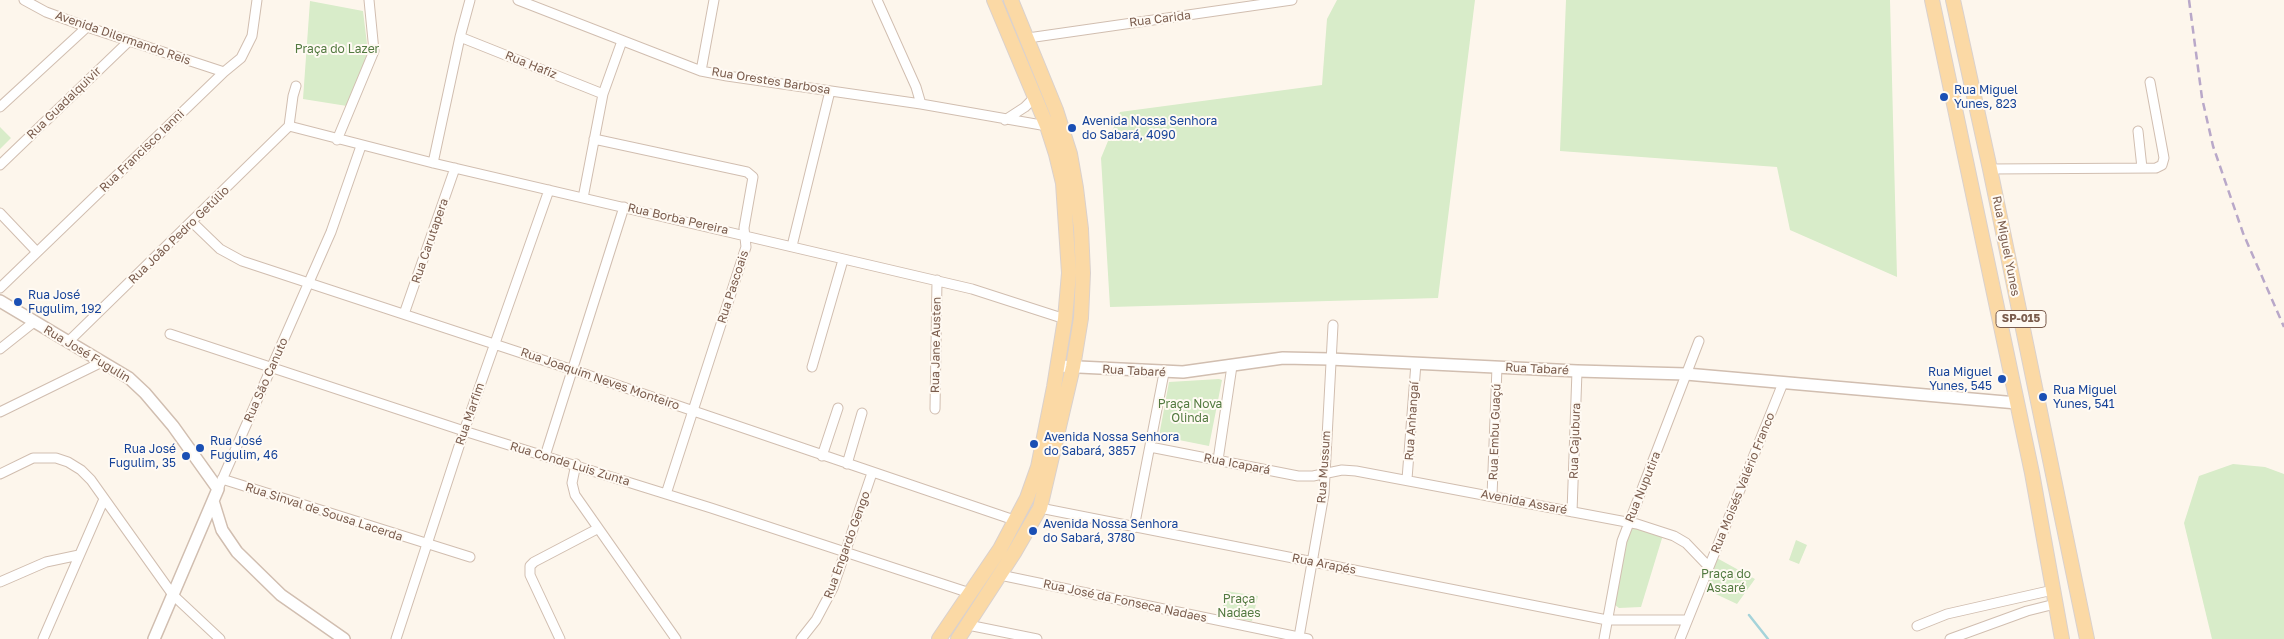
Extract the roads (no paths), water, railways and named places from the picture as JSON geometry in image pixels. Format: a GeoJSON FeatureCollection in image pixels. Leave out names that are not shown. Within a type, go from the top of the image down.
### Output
{"type":"FeatureCollection","features":[{"type":"Feature","properties":{"kind":"main road"},"geometry":{"type":"LineString","coordinates":[[939,639],[1017,521],[1038,467],[1058,366],[1065,319],[1069,272],[1068,228],[1063,183],[1047,126],[994,0]]}},
{"type":"Feature","properties":{"kind":"main road"},"geometry":{"type":"LineString","coordinates":[[958,639],[1000,575],[1040,508],[1073,367],[1081,318],[1083,273],[1076,188],[1070,154],[1056,110],[1011,0]]}},
{"type":"Feature","properties":{"kind":"main road","name":"Rua Miguel Yunes"},"geometry":{"type":"LineString","coordinates":[[1932,0],[2017,403],[2062,639]]}},
{"type":"Feature","properties":{"kind":"main road","name":"Rua Miguel Yunes"},"geometry":{"type":"LineString","coordinates":[[1953,0],[2087,639]]}},
{"type":"Feature","properties":{"kind":"main road"},"geometry":{"type":"LineString","coordinates":[[1943,52],[1955,72],[1964,78],[1969,77]]}},
{"type":"Feature","properties":{"kind":"main road"},"geometry":{"type":"LineString","coordinates":[[1957,119],[1969,123],[1979,147],[1986,152]]}},
{"type":"Feature","properties":{"kind":"street","name":"Avenida Dilermando Reis"},"geometry":{"type":"LineString","coordinates":[[24,0],[46,12],[87,28],[224,72]]}},
{"type":"Feature","properties":{"kind":"street","name":"Rua Francisco Ianni"},"geometry":{"type":"LineString","coordinates":[[0,288],[224,72],[241,58],[247,50],[255,20],[257,0]]}},
{"type":"Feature","properties":{"kind":"street"},"geometry":{"type":"LineString","coordinates":[[337,140],[374,51],[369,0]]}},
{"type":"Feature","properties":{"kind":"street"},"geometry":{"type":"LineString","coordinates":[[433,163],[460,37],[470,0]]}},
{"type":"Feature","properties":{"kind":"street","name":"Rua Orestes Barbosa"},"geometry":{"type":"LineString","coordinates":[[518,0],[535,4],[622,41],[701,70],[727,76],[921,104],[1047,126]]}},
{"type":"Feature","properties":{"kind":"street"},"geometry":{"type":"LineString","coordinates":[[701,70],[714,0]]}},
{"type":"Feature","properties":{"kind":"street"},"geometry":{"type":"LineString","coordinates":[[877,0],[916,87],[921,104]]}},
{"type":"Feature","properties":{"kind":"street","name":"Rua Carida"},"geometry":{"type":"LineString","coordinates":[[1028,38],[1292,0]]}},
{"type":"Feature","properties":{"kind":"street"},"geometry":{"type":"LineString","coordinates":[[0,107],[87,28]]}},
{"type":"Feature","properties":{"kind":"street","name":"Rua Hafiz"},"geometry":{"type":"LineString","coordinates":[[460,37],[603,94]]}},
{"type":"Feature","properties":{"kind":"street"},"geometry":{"type":"LineString","coordinates":[[583,198],[603,94],[622,41]]}},
{"type":"Feature","properties":{"kind":"street","name":"Rua Guadalquivir"},"geometry":{"type":"LineString","coordinates":[[0,165],[129,42]]}},
{"type":"Feature","properties":{"kind":"street"},"geometry":{"type":"LineString","coordinates":[[1990,170],[2156,168],[2162,165],[2164,158],[2150,82]]}},
{"type":"Feature","properties":{"kind":"street"},"geometry":{"type":"LineString","coordinates":[[289,126],[296,86]]}},
{"type":"Feature","properties":{"kind":"street"},"geometry":{"type":"LineString","coordinates":[[792,246],[830,91]]}},
{"type":"Feature","properties":{"kind":"street"},"geometry":{"type":"LineString","coordinates":[[1005,120],[1025,107],[1034,98]]}},
{"type":"Feature","properties":{"kind":"street","name":"Rua Borba Pereira"},"geometry":{"type":"LineString","coordinates":[[289,126],[361,146],[624,206],[843,260],[937,280],[972,289],[1065,319]]}},
{"type":"Feature","properties":{"kind":"street","name":"Rua João Pedro Getúlio"},"geometry":{"type":"LineString","coordinates":[[68,342],[193,223],[289,126]]}},
{"type":"Feature","properties":{"kind":"street"},"geometry":{"type":"LineString","coordinates":[[2138,132],[2142,168]]}},
{"type":"Feature","properties":{"kind":"street","name":"Rua Pascoais"},"geometry":{"type":"LineString","coordinates":[[594,139],[750,174],[753,180],[744,228],[746,247],[666,494]]}},
{"type":"Feature","properties":{"kind":"street","name":"Rua São Canuto"},"geometry":{"type":"LineString","coordinates":[[154,639],[331,232],[361,146]]}},
{"type":"Feature","properties":{"kind":"street","name":"Rua Carutapera"},"geometry":{"type":"LineString","coordinates":[[404,314],[455,168]]}},
{"type":"Feature","properties":{"kind":"street","name":"Rua Marfim"},"geometry":{"type":"LineString","coordinates":[[396,639],[464,431],[549,190]]}},
{"type":"Feature","properties":{"kind":"street"},"geometry":{"type":"LineString","coordinates":[[546,456],[624,206]]}},
{"type":"Feature","properties":{"kind":"street"},"geometry":{"type":"LineString","coordinates":[[0,213],[37,252]]}},
{"type":"Feature","properties":{"kind":"street","name":"Rua Joaquim Neves Monteiro"},"geometry":{"type":"LineString","coordinates":[[193,223],[220,249],[234,258],[307,284],[494,343],[1017,521]]}},
{"type":"Feature","properties":{"kind":"street"},"geometry":{"type":"LineString","coordinates":[[812,367],[843,260]]}},
{"type":"Feature","properties":{"kind":"street","name":"Rua Jane Austen"},"geometry":{"type":"LineString","coordinates":[[934,409],[937,280]]}},
{"type":"Feature","properties":{"kind":"street","name":"Rua José Fugulin"},"geometry":{"type":"LineString","coordinates":[[0,301],[129,378],[145,392],[220,484]]}},
{"type":"Feature","properties":{"kind":"street"},"geometry":{"type":"LineString","coordinates":[[0,349],[34,322]]}},
{"type":"Feature","properties":{"kind":"street","name":"Rua Mussum"},"geometry":{"type":"LineString","coordinates":[[1303,638],[1311,561],[1324,494],[1332,325]]}},
{"type":"Feature","properties":{"kind":"street","name":"Rua Conde Luis Zunta"},"geometry":{"type":"LineString","coordinates":[[170,334],[272,369],[464,431],[576,464],[970,593]]}},
{"type":"Feature","properties":{"kind":"street","name":"Rua Nuputira"},"geometry":{"type":"LineString","coordinates":[[1604,639],[1622,541],[1666,431],[1699,341]]}},
{"type":"Feature","properties":{"kind":"street","name":"Rua Tabaré"},"geometry":{"type":"LineString","coordinates":[[1058,366],[1164,373],[1232,366],[1283,358],[1330,359],[1577,371],[1686,374],[2017,403]]}},
{"type":"Feature","properties":{"kind":"street"},"geometry":{"type":"LineString","coordinates":[[0,412],[102,362]]}},
{"type":"Feature","properties":{"kind":"street","name":"Rua Anhangaí"},"geometry":{"type":"LineString","coordinates":[[1407,479],[1416,363]]}},
{"type":"Feature","properties":{"kind":"street"},"geometry":{"type":"LineString","coordinates":[[1218,460],[1232,366]]}},
{"type":"Feature","properties":{"kind":"street","name":"Rua Embu Guaçú"},"geometry":{"type":"LineString","coordinates":[[1492,496],[1497,367]]}},
{"type":"Feature","properties":{"kind":"street","name":"Rua Cajubura"},"geometry":{"type":"LineString","coordinates":[[1572,512],[1577,371]]}},
{"type":"Feature","properties":{"kind":"street"},"geometry":{"type":"LineString","coordinates":[[1134,528],[1164,373]]}},
{"type":"Feature","properties":{"kind":"street","name":"Rua Moisés Valério Franco"},"geometry":{"type":"LineString","coordinates":[[1680,639],[1782,383]]}},
{"type":"Feature","properties":{"kind":"street"},"geometry":{"type":"LineString","coordinates":[[822,456],[838,408]]}},
{"type":"Feature","properties":{"kind":"street"},"geometry":{"type":"LineString","coordinates":[[847,464],[862,413]]}},
{"type":"Feature","properties":{"kind":"street","name":"Rua Icapará"},"geometry":{"type":"LineString","coordinates":[[1150,447],[1298,476],[1313,476],[1325,473]]}},
{"type":"Feature","properties":{"kind":"street"},"geometry":{"type":"LineString","coordinates":[[0,474],[33,458],[56,458],[68,462],[81,470],[173,595],[220,639]]}},
{"type":"Feature","properties":{"kind":"street"},"geometry":{"type":"LineString","coordinates":[[576,464],[572,482],[575,495],[676,639]]}},
{"type":"Feature","properties":{"kind":"street","name":"Avenida Assaré"},"geometry":{"type":"LineString","coordinates":[[1325,473],[1356,471],[1407,479],[1628,523],[1674,536],[1686,543],[1709,567]]}},
{"type":"Feature","properties":{"kind":"street","name":"Rua Engardo Gengo"},"geometry":{"type":"LineString","coordinates":[[801,639],[813,625],[829,598],[872,473]]}},
{"type":"Feature","properties":{"kind":"street","name":"Rua Sinval de Sousa Lacerda"},"geometry":{"type":"LineString","coordinates":[[220,484],[470,557]]}},
{"type":"Feature","properties":{"kind":"street"},"geometry":{"type":"LineString","coordinates":[[43,639],[104,499]]}},
{"type":"Feature","properties":{"kind":"street"},"geometry":{"type":"LineString","coordinates":[[213,501],[222,530],[237,552],[282,595],[344,639]]}},
{"type":"Feature","properties":{"kind":"street","name":"Rua Arapés"},"geometry":{"type":"LineString","coordinates":[[1040,508],[1607,620],[1687,620]]}},
{"type":"Feature","properties":{"kind":"street"},"geometry":{"type":"LineString","coordinates":[[560,639],[530,575],[530,566],[534,562],[598,530]]}},
{"type":"Feature","properties":{"kind":"street"},"geometry":{"type":"LineString","coordinates":[[0,582],[46,562],[79,555]]}},
{"type":"Feature","properties":{"kind":"street","name":"Rua José da Fonseca Nadaes"},"geometry":{"type":"LineString","coordinates":[[1000,575],[1265,635],[1303,638]]}},
{"type":"Feature","properties":{"kind":"street"},"geometry":{"type":"LineString","coordinates":[[1917,626],[1947,614],[2054,597]]}},
{"type":"Feature","properties":{"kind":"street"},"geometry":{"type":"LineString","coordinates":[[1950,639],[2027,611],[2054,597]]}},
{"type":"Feature","properties":{"kind":"street"},"geometry":{"type":"LineString","coordinates":[[968,625],[1037,639]]}},
{"type":"Feature","properties":{"kind":"waterway"},"geometry":{"type":"LineString","coordinates":[[1749,615],[1768,639]]}},
{"type":"Feature","properties":{"kind":"railway"},"geometry":{"type":"LineString","coordinates":[[2189,0],[2202,98],[2213,146],[2243,233],[2284,327]]}},
{"type":"Feature","properties":{"kind":"place","name":"Rua Miguel Yunes, 823"},"geometry":{"type":"Point","coordinates":[1944,97]}},
{"type":"Feature","properties":{"kind":"place","name":"Avenida Nossa Senhora do Sabará, 4090"},"geometry":{"type":"Point","coordinates":[1072,128]}},
{"type":"Feature","properties":{"kind":"place","name":"Rua José Fugulim, 192"},"geometry":{"type":"Point","coordinates":[18,302]}},
{"type":"Feature","properties":{"kind":"place","name":"Rua Miguel Yunes, 545"},"geometry":{"type":"Point","coordinates":[2002,379]}},
{"type":"Feature","properties":{"kind":"place","name":"Rua Miguel Yunes, 541"},"geometry":{"type":"Point","coordinates":[2043,397]}},
{"type":"Feature","properties":{"kind":"place","name":"Avenida Nossa Senhora do Sabará, 3857"},"geometry":{"type":"Point","coordinates":[1034,444]}},
{"type":"Feature","properties":{"kind":"place","name":"Rua José Fugulim, 46"},"geometry":{"type":"Point","coordinates":[200,448]}},
{"type":"Feature","properties":{"kind":"place","name":"Rua José Fugulim, 35"},"geometry":{"type":"Point","coordinates":[186,456]}},
{"type":"Feature","properties":{"kind":"place","name":"Avenida Nossa Senhora do Sabará, 3780"},"geometry":{"type":"Point","coordinates":[1033,531]}},
{"type":"Feature","properties":{"kind":"park label","name":"Praça do Lazer"},"geometry":{"type":"Point","coordinates":[337,49]}},
{"type":"Feature","properties":{"kind":"park label","name":"Praça Nova Olinda"},"geometry":{"type":"Point","coordinates":[1190,411]}},
{"type":"Feature","properties":{"kind":"park label","name":"Praça do Assaré"},"geometry":{"type":"Point","coordinates":[1726,581]}},
{"type":"Feature","properties":{"kind":"park label","name":"Praça Nadaes"},"geometry":{"type":"Point","coordinates":[1239,606]}}]}
